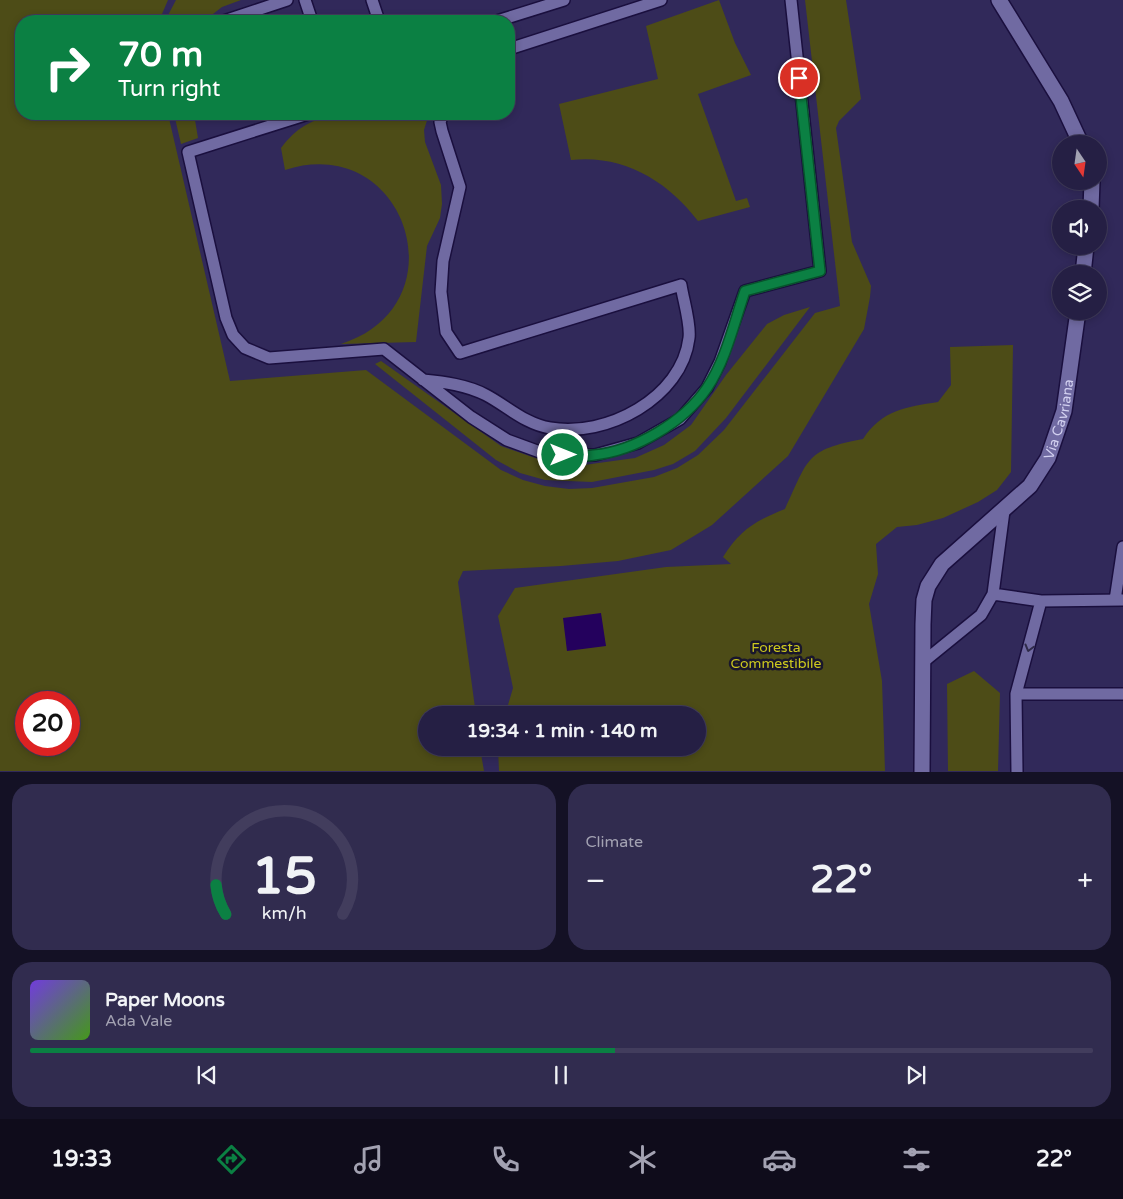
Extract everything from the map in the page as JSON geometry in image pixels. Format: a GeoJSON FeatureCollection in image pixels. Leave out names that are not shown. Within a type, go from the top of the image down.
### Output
{"type":"FeatureCollection","features":[{"type":"Feature","properties":{"kind":"street"},"geometry":{"type":"LineString","coordinates":[[999,0],[1061,101],[1077,135]]}},
{"type":"Feature","properties":{"kind":"street","name":"Via Cavriana"},"geometry":{"type":"LineString","coordinates":[[922,772],[924,600],[933,576],[942,564],[1030,486],[1048,458],[1064,410],[1077,320]]}},
{"type":"Feature","properties":{"kind":"lane"},"geometry":{"type":"LineString","coordinates":[[242,15],[287,0]]}},
{"type":"Feature","properties":{"kind":"lane"},"geometry":{"type":"LineString","coordinates":[[305,0],[310,15]]}},
{"type":"Feature","properties":{"kind":"lane"},"geometry":{"type":"LineString","coordinates":[[372,0],[377,15]]}},
{"type":"Feature","properties":{"kind":"lane"},"geometry":{"type":"LineString","coordinates":[[515,16],[564,0]]}},
{"type":"Feature","properties":{"kind":"lane"},"geometry":{"type":"LineString","coordinates":[[515,47],[661,0]]}},
{"type":"Feature","properties":{"kind":"lane"},"geometry":{"type":"LineString","coordinates":[[289,120],[188,152],[226,318],[234,335],[245,348],[260,356],[269,358],[384,349],[471,417],[507,440],[548,455],[595,455],[638,443],[680,419],[707,388],[720,362],[745,291],[820,271],[791,0]]}},
{"type":"Feature","properties":{"kind":"lane"},"geometry":{"type":"LineString","coordinates":[[423,380],[443,382],[468,388],[486,395],[514,415],[550,428],[593,428],[617,421],[662,392],[679,371],[690,337],[681,285],[460,353],[446,332],[441,292],[443,261],[460,187],[442,132],[441,120]]}},
{"type":"Feature","properties":{"kind":"lane"},"geometry":{"type":"LineString","coordinates":[[922,664],[981,615],[993,594],[1004,511]]}},
{"type":"Feature","properties":{"kind":"lane"},"geometry":{"type":"LineString","coordinates":[[993,594],[1041,601],[1119,600],[1123,547]]}},
{"type":"Feature","properties":{"kind":"lane"},"geometry":{"type":"LineString","coordinates":[[1016,772],[1016,694],[1041,601]]}},
{"type":"Feature","properties":{"kind":"lane"},"geometry":{"type":"LineString","coordinates":[[1016,694],[1123,694]]}},
{"type":"Feature","properties":{"kind":"green space"},"geometry":{"type":"Polygon","coordinates":[[[0,0],[168,0],[162,15],[15,15],[15,120],[169,120],[230,381],[366,370],[501,470],[523,480],[545,486],[569,489],[592,488],[654,477],[677,468],[698,455],[724,430],[815,313],[840,306],[805,0],[846,0],[861,99],[839,121],[836,128],[852,242],[871,286],[864,329],[788,456],[712,525],[671,550],[618,561],[463,571],[458,582],[475,706],[418,706],[418,756],[481,756],[484,771],[0,771],[0,0]]]}},
{"type":"Feature","properties":{"kind":"green space"},"geometry":{"type":"Polygon","coordinates":[[[176,0],[241,0],[222,7],[212,15],[168,15],[176,0]]]}},
{"type":"Feature","properties":{"kind":"green space"},"geometry":{"type":"Polygon","coordinates":[[[719,0],[735,43],[751,75],[698,94],[736,201],[747,198],[750,207],[698,221],[673,194],[643,173],[609,161],[571,160],[559,104],[658,79],[646,26],[719,0]]]}},
{"type":"Feature","properties":{"kind":"green space"},"geometry":{"type":"Polygon","coordinates":[[[175,120],[195,120],[198,138],[181,144],[175,120]]]}},
{"type":"Feature","properties":{"kind":"green space"},"geometry":{"type":"Polygon","coordinates":[[[316,120],[427,120],[424,130],[425,142],[441,185],[442,204],[440,218],[427,246],[416,342],[341,344],[379,324],[401,295],[409,262],[404,228],[388,198],[362,175],[327,165],[285,170],[281,148],[305,126],[316,120]]]}},
{"type":"Feature","properties":{"kind":"green space"},"geometry":{"type":"Polygon","coordinates":[[[810,307],[726,418],[695,451],[673,464],[654,470],[592,482],[545,480],[520,473],[496,460],[375,364],[381,361],[501,446],[544,461],[584,465],[635,458],[664,445],[691,425],[726,375],[767,324],[784,315],[810,307]]]}},
{"type":"Feature","properties":{"kind":"green space","name":"Foresta Commestibile"},"geometry":{"type":"Polygon","coordinates":[[[1013,345],[1011,472],[997,490],[978,502],[943,518],[917,525],[897,527],[876,544],[878,574],[869,604],[882,681],[885,771],[499,771],[498,756],[706,756],[706,706],[508,706],[513,688],[498,616],[515,588],[666,567],[731,564],[723,557],[729,548],[749,527],[785,509],[799,478],[811,459],[830,447],[863,439],[870,429],[887,416],[905,408],[938,402],[951,385],[950,347],[1013,345]]]}},
{"type":"Feature","properties":{"kind":"green space"},"geometry":{"type":"Polygon","coordinates":[[[974,671],[1000,693],[998,771],[948,771],[947,684],[974,671]]]}},
{"type":"Feature","properties":{"kind":"shaded area"},"geometry":{"type":"Polygon","coordinates":[[[601,613],[606,646],[567,651],[563,618],[601,613]]]}},
{"type":"Feature","properties":{"kind":"route"},"geometry":{"type":"LineString","coordinates":[[563,455],[595,455],[638,443],[680,419],[707,388],[720,362],[745,291],[820,271],[799,78]]}}]}
